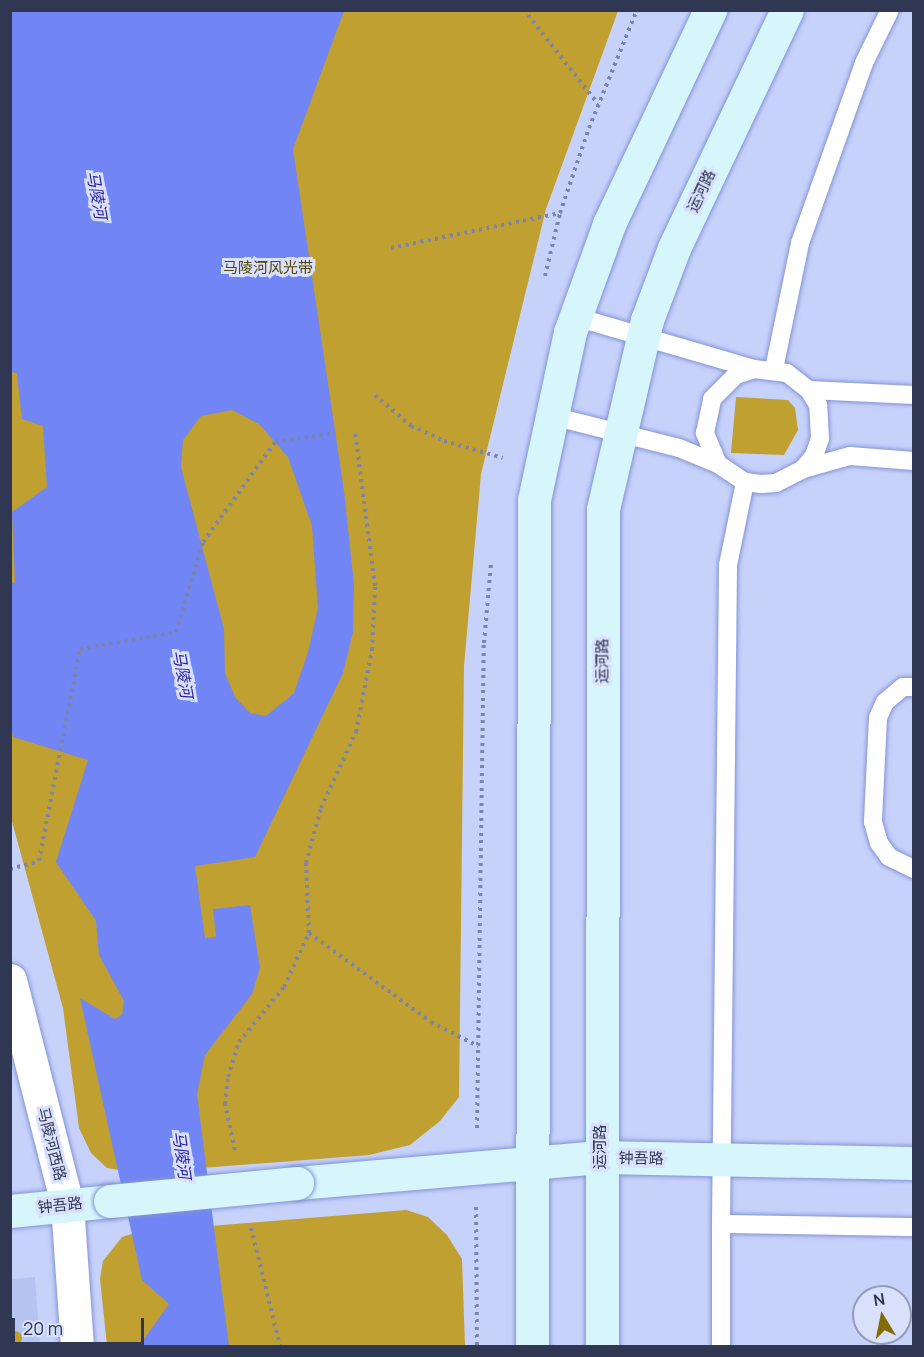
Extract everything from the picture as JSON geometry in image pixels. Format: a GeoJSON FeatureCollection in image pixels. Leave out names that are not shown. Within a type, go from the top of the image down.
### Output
{"type":"FeatureCollection","features":[{"type":"Feature","properties":{"kind":"street"},"geometry":{"type":"LineString","coordinates":[[532,1347],[530,1162],[534,500],[576,317],[609,224],[710,10]]}},
{"type":"Feature","properties":{"kind":"street","name":"运河路"},"geometry":{"type":"LineString","coordinates":[[602,1347],[600,1157],[603,509],[642,336],[674,248],[787,10]]}},
{"type":"Feature","properties":{"kind":"street","name":"马陵河西路"},"geometry":{"type":"LineString","coordinates":[[10,980],[67,1204],[77,1347]]}},
{"type":"Feature","properties":{"kind":"street","name":"钟吾路"},"geometry":{"type":"LineString","coordinates":[[10,1211],[600,1157],[914,1163]]}},
{"type":"Feature","properties":{"kind":"lane"},"geometry":{"type":"LineString","coordinates":[[774,369],[800,243],[864,63],[890,10]]}},
{"type":"Feature","properties":{"kind":"lane"},"geometry":{"type":"LineString","coordinates":[[576,317],[754,369],[774,369],[787,373],[809,390],[818,405],[820,439],[814,456],[803,469]]}},
{"type":"Feature","properties":{"kind":"lane"},"geometry":{"type":"LineString","coordinates":[[718,464],[705,433],[712,399],[736,375],[754,369]]}},
{"type":"Feature","properties":{"kind":"lane"},"geometry":{"type":"LineString","coordinates":[[809,390],[914,394]]}},
{"type":"Feature","properties":{"kind":"lane"},"geometry":{"type":"LineString","coordinates":[[552,416],[679,448],[718,464],[745,482],[776,483],[803,469],[850,456],[914,461]]}},
{"type":"Feature","properties":{"kind":"lane"},"geometry":{"type":"LineString","coordinates":[[721,1347],[728,565],[745,482]]}},
{"type":"Feature","properties":{"kind":"lane"},"geometry":{"type":"LineString","coordinates":[[914,687],[903,687],[894,694],[878,718],[873,822],[879,843],[889,857],[914,869]]}},
{"type":"Feature","properties":{"kind":"lane"},"geometry":{"type":"LineString","coordinates":[[721,1224],[914,1227]]}},
{"type":"Feature","properties":{"kind":"path"},"geometry":{"type":"LineString","coordinates":[[528,15],[598,104]]}},
{"type":"Feature","properties":{"kind":"path"},"geometry":{"type":"LineString","coordinates":[[391,248],[560,213]]}},
{"type":"Feature","properties":{"kind":"path"},"geometry":{"type":"LineString","coordinates":[[375,395],[411,426],[444,441],[503,458]]}},
{"type":"Feature","properties":{"kind":"path"},"geometry":{"type":"LineString","coordinates":[[280,1347],[256,1253],[225,1104],[228,1077],[238,1042],[284,987],[309,933],[306,863],[321,808],[356,732],[372,650],[375,586],[355,432]]}},
{"type":"Feature","properties":{"kind":"path"},"geometry":{"type":"LineString","coordinates":[[10,869],[39,861],[80,649],[176,632],[203,542],[275,442],[335,433]]}},
{"type":"Feature","properties":{"kind":"path"},"geometry":{"type":"LineString","coordinates":[[309,933],[431,1022],[478,1046]]}},
{"type":"Feature","properties":{"kind":"shaded area"},"geometry":{"type":"Polygon","coordinates":[[[35,1277],[40,1346],[11,1346],[11,1279],[35,1277]]]}},
{"type":"Feature","properties":{"kind":"green space","name":"马陵河风光带"},"geometry":{"type":"Polygon","coordinates":[[[10,11],[618,11],[546,209],[481,474],[464,666],[459,1097],[440,1121],[410,1145],[369,1155],[138,1173],[107,1168],[91,1153],[79,1128],[63,1008],[11,818],[10,11]]]}},
{"type":"Feature","properties":{"kind":"green space"},"geometry":{"type":"Polygon","coordinates":[[[736,397],[788,400],[795,408],[798,430],[784,455],[731,453],[736,397]]]}},
{"type":"Feature","properties":{"kind":"green space"},"geometry":{"type":"Polygon","coordinates":[[[406,1210],[428,1217],[447,1235],[462,1259],[465,1346],[107,1346],[100,1279],[103,1261],[122,1237],[138,1232],[406,1210]]]}},
{"type":"Feature","properties":{"kind":"green space"},"geometry":{"type":"Polygon","coordinates":[[[12,1331],[18,1331],[22,1338],[18,1345],[12,1345],[8,1341],[8,1335],[12,1331]]]}},
{"type":"Feature","properties":{"kind":"water","name":"马陵河"},"geometry":{"type":"Polygon","coordinates":[[[11,11],[344,11],[293,149],[344,491],[354,584],[353,632],[343,673],[255,857],[195,866],[205,938],[216,937],[213,909],[250,905],[260,968],[252,994],[205,1055],[197,1094],[229,1346],[139,1346],[169,1304],[142,1280],[80,998],[115,1019],[122,1015],[124,1001],[99,955],[96,921],[56,862],[88,760],[13,737],[11,725],[10,584],[15,582],[12,512],[47,487],[43,426],[22,419],[17,374],[11,371],[11,11]],[[232,410],[201,416],[183,440],[181,467],[224,629],[225,673],[235,697],[250,713],[266,716],[294,693],[308,652],[318,608],[312,526],[288,457],[259,424],[232,410]]]}}]}
